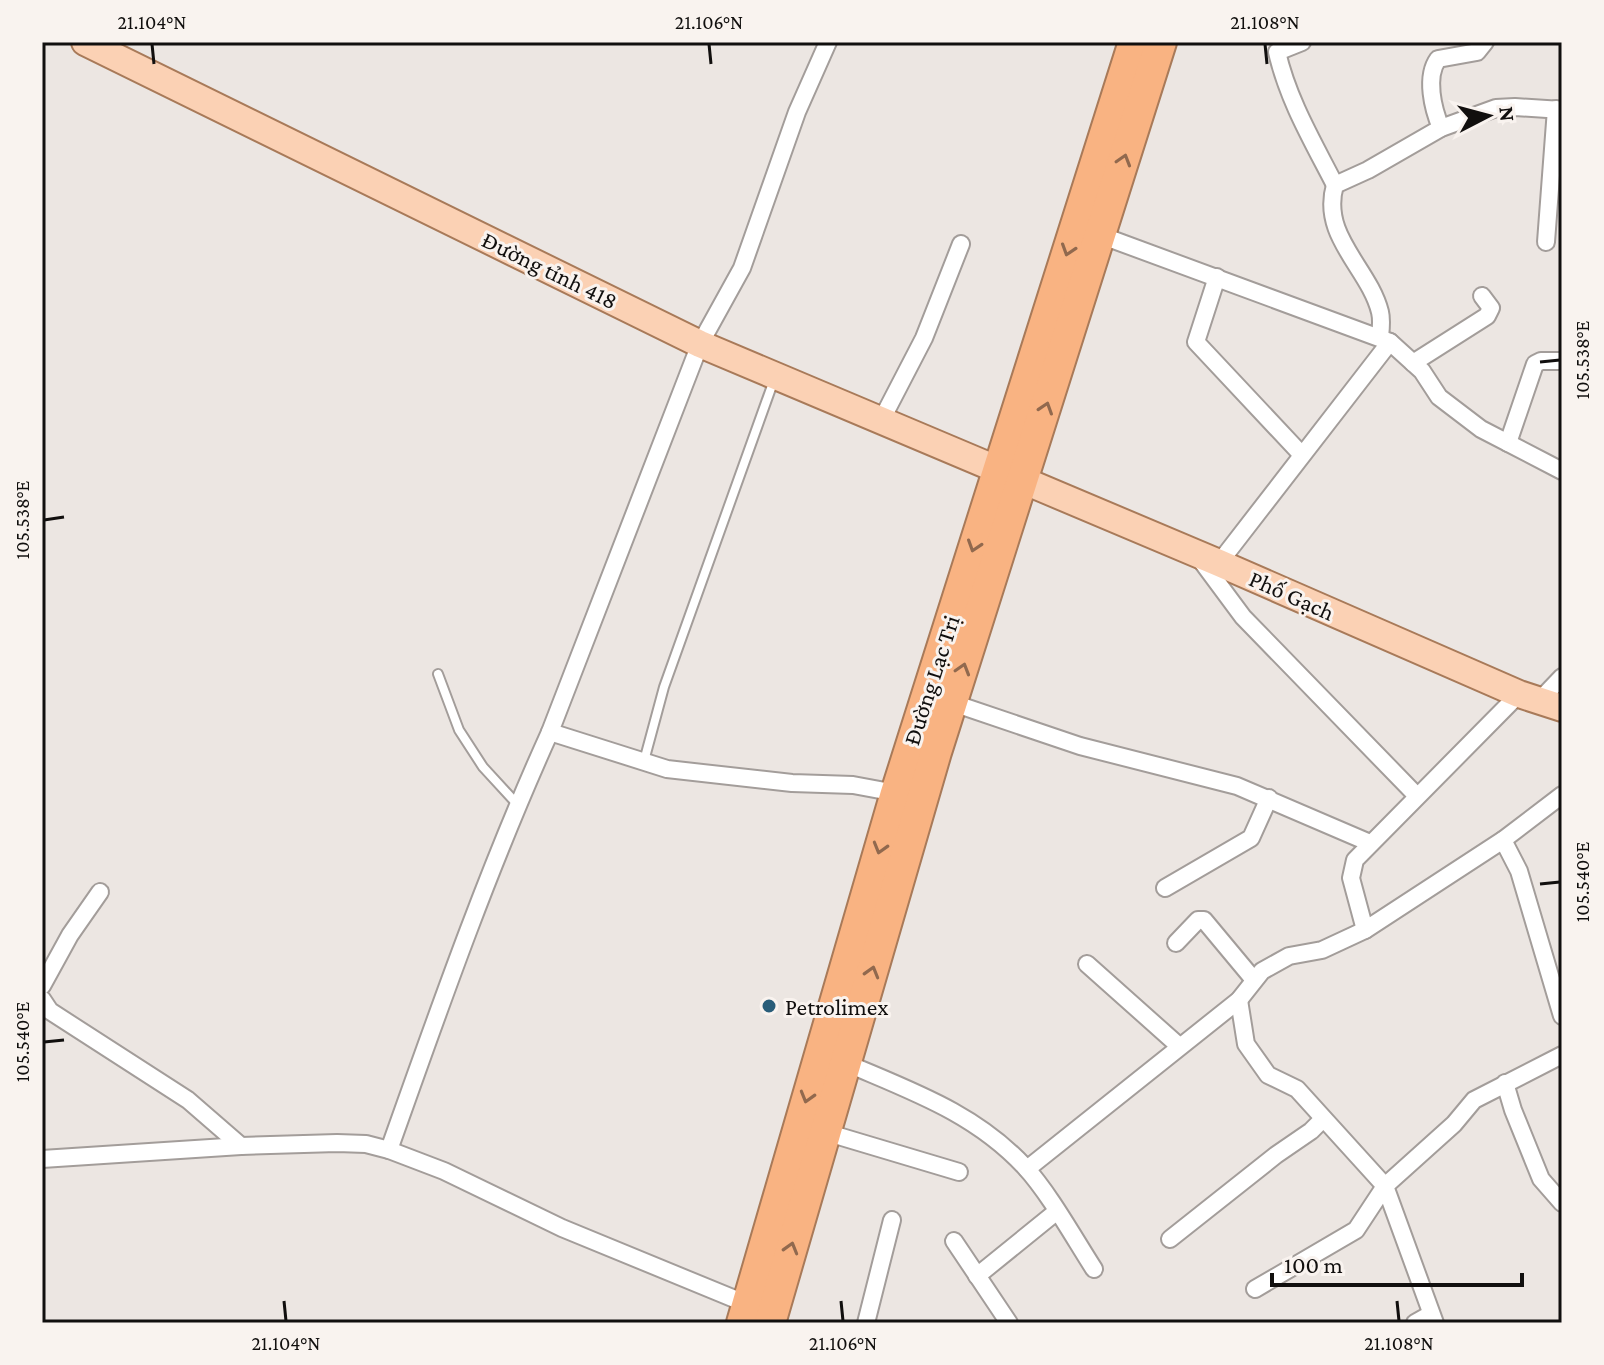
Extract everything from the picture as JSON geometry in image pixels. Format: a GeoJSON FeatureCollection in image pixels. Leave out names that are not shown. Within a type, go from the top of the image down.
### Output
{"type":"FeatureCollection","features":[{"type":"Feature","properties":{"kind":"highway","name":"Đường Lạc Trị"},"geometry":{"type":"LineString","coordinates":[[753,1317],[825,1132],[846,1063],[953,703],[1010,477],[1134,42]]}},
{"type":"Feature","properties":{"kind":"highway","name":"Đường Lạc Trị"},"geometry":{"type":"LineString","coordinates":[[753,1317],[896,793],[1100,235],[1161,42]]}},
{"type":"Feature","properties":{"kind":"main road","name":"Đường tỉnh 418"},"geometry":{"type":"LineString","coordinates":[[85,42],[700,344],[882,419],[1010,477]]}},
{"type":"Feature","properties":{"kind":"main road","name":"Phố Gạch"},"geometry":{"type":"LineString","coordinates":[[1010,477],[1208,558],[1540,701]]}},
{"type":"Feature","properties":{"kind":"street"},"geometry":{"type":"LineString","coordinates":[[389,1150],[459,952],[517,804],[550,732],[700,344],[742,268],[797,112],[828,42]]}},
{"type":"Feature","properties":{"kind":"street"},"geometry":{"type":"LineString","coordinates":[[1302,42],[1274,47],[1295,108],[1335,185],[1336,231],[1380,309],[1385,339],[1302,455],[1208,558],[1243,617],[1417,796]]}},
{"type":"Feature","properties":{"kind":"street"},"geometry":{"type":"LineString","coordinates":[[1441,128],[1432,96],[1434,64],[1438,59],[1477,52],[1485,42]]}},
{"type":"Feature","properties":{"kind":"street"},"geometry":{"type":"LineString","coordinates":[[1335,185],[1368,170],[1441,128],[1496,108],[1559,110],[1546,242]]}},
{"type":"Feature","properties":{"kind":"street"},"geometry":{"type":"LineString","coordinates":[[1100,235],[1385,339],[1413,363],[1439,397],[1481,429],[1562,471]]}},
{"type":"Feature","properties":{"kind":"street"},"geometry":{"type":"LineString","coordinates":[[882,419],[924,338],[961,244]]}},
{"type":"Feature","properties":{"kind":"street"},"geometry":{"type":"LineString","coordinates":[[1217,277],[1196,342],[1302,455]]}},
{"type":"Feature","properties":{"kind":"street"},"geometry":{"type":"LineString","coordinates":[[1413,363],[1487,316],[1491,308],[1482,296]]}},
{"type":"Feature","properties":{"kind":"street"},"geometry":{"type":"LineString","coordinates":[[1508,443],[1535,364],[1562,361]]}},
{"type":"Feature","properties":{"kind":"street"},"geometry":{"type":"LineString","coordinates":[[1365,930],[1351,878],[1355,860],[1417,796],[1540,701],[1562,677]]}},
{"type":"Feature","properties":{"kind":"street"},"geometry":{"type":"LineString","coordinates":[[953,703],[1080,746],[1195,774],[1269,798],[1370,843]]}},
{"type":"Feature","properties":{"kind":"street"},"geometry":{"type":"LineString","coordinates":[[550,732],[643,762],[681,770],[792,783],[853,785],[896,793]]}},
{"type":"Feature","properties":{"kind":"street"},"geometry":{"type":"LineString","coordinates":[[1027,1169],[1239,1000],[1262,971],[1289,956],[1322,950],[1365,930],[1503,840],[1562,795]]}},
{"type":"Feature","properties":{"kind":"street"},"geometry":{"type":"LineString","coordinates":[[1165,888],[1251,838],[1269,798]]}},
{"type":"Feature","properties":{"kind":"street"},"geometry":{"type":"LineString","coordinates":[[1503,840],[1519,871],[1562,1016]]}},
{"type":"Feature","properties":{"kind":"street"},"geometry":{"type":"LineString","coordinates":[[42,986],[70,935],[100,892]]}},
{"type":"Feature","properties":{"kind":"street"},"geometry":{"type":"LineString","coordinates":[[1176,943],[1198,920],[1204,920],[1254,980]]}},
{"type":"Feature","properties":{"kind":"street"},"geometry":{"type":"LineString","coordinates":[[1087,964],[1179,1046]]}},
{"type":"Feature","properties":{"kind":"street"},"geometry":{"type":"LineString","coordinates":[[1239,1000],[1246,1044],[1268,1075],[1297,1089],[1385,1186],[1433,1318],[1415,1323]]}},
{"type":"Feature","properties":{"kind":"street"},"geometry":{"type":"LineString","coordinates":[[45,1011],[188,1100],[241,1146]]}},
{"type":"Feature","properties":{"kind":"street"},"geometry":{"type":"LineString","coordinates":[[1255,1289],[1356,1230],[1385,1186],[1454,1124],[1474,1100],[1562,1055]]}},
{"type":"Feature","properties":{"kind":"street"},"geometry":{"type":"LineString","coordinates":[[846,1063],[971,1120],[1027,1169],[1094,1269]]}},
{"type":"Feature","properties":{"kind":"street"},"geometry":{"type":"LineString","coordinates":[[1505,1083],[1541,1179],[1562,1203]]}},
{"type":"Feature","properties":{"kind":"street"},"geometry":{"type":"LineString","coordinates":[[1170,1239],[1323,1119]]}},
{"type":"Feature","properties":{"kind":"street"},"geometry":{"type":"LineString","coordinates":[[825,1132],[959,1172]]}},
{"type":"Feature","properties":{"kind":"street"},"geometry":{"type":"LineString","coordinates":[[42,1159],[241,1146],[366,1144],[389,1150],[482,1188],[753,1317]]}},
{"type":"Feature","properties":{"kind":"street"},"geometry":{"type":"LineString","coordinates":[[977,1276],[1056,1212]]}},
{"type":"Feature","properties":{"kind":"street"},"geometry":{"type":"LineString","coordinates":[[866,1323],[892,1220]]}},
{"type":"Feature","properties":{"kind":"street"},"geometry":{"type":"LineString","coordinates":[[954,1241],[1009,1323]]}},
{"type":"Feature","properties":{"kind":"lane"},"geometry":{"type":"LineString","coordinates":[[643,762],[664,687],[776,376]]}},
{"type":"Feature","properties":{"kind":"lane"},"geometry":{"type":"LineString","coordinates":[[438,674],[459,730],[483,767],[517,804]]}},
{"type":"Feature","properties":{"kind":"place","name":"Petrolimex"},"geometry":{"type":"Point","coordinates":[769,1006]}}]}
